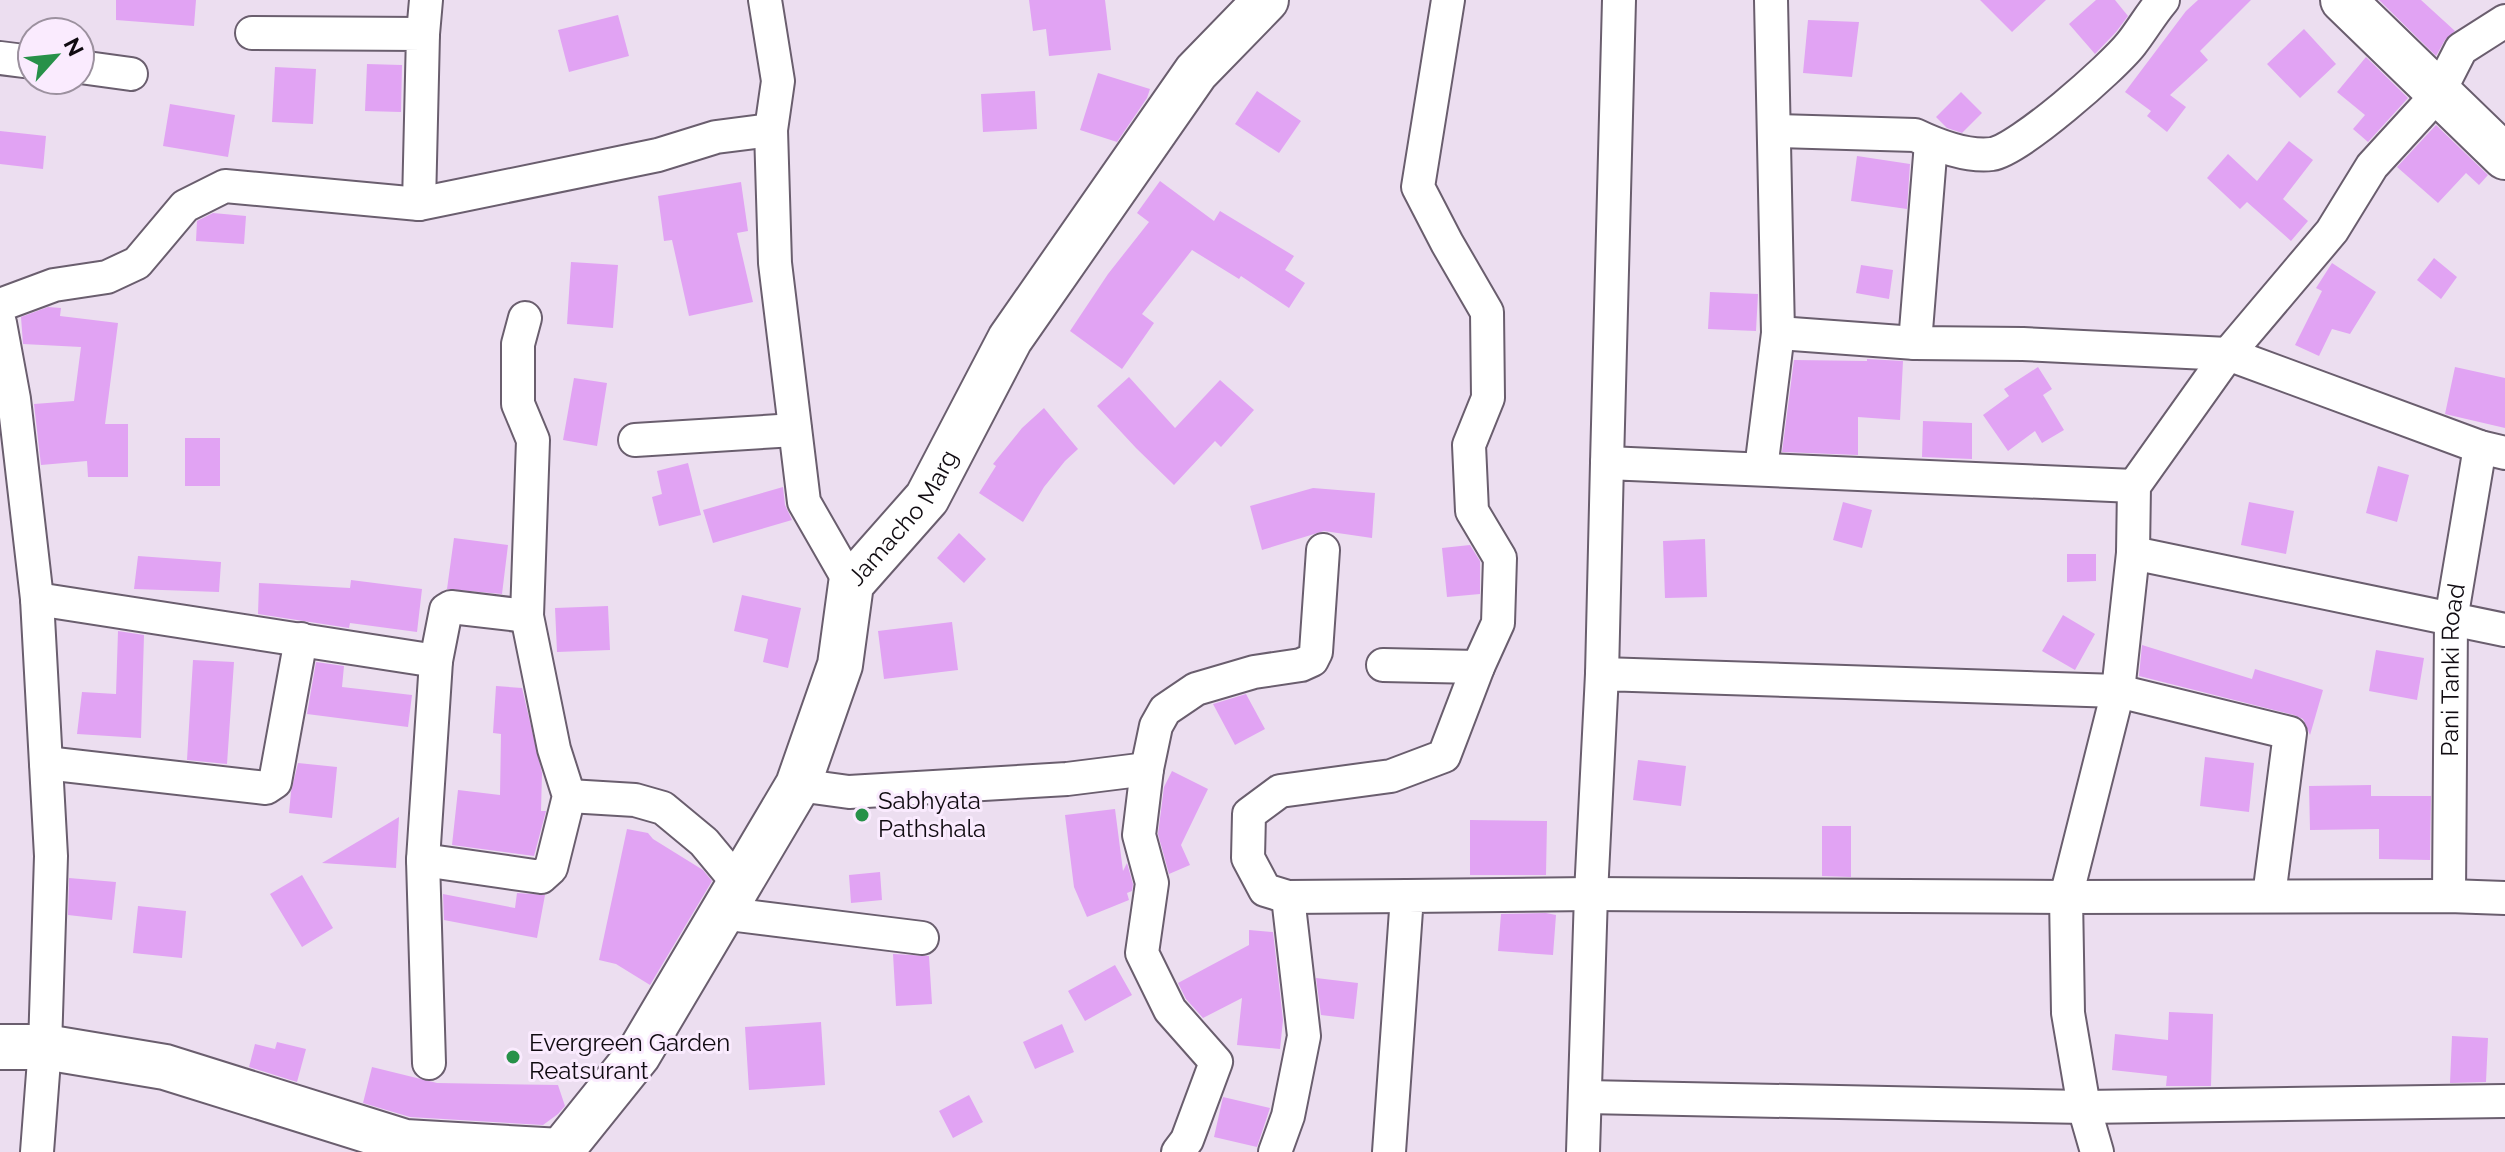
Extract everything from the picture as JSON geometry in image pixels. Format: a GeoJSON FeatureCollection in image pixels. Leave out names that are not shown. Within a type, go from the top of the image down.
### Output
{"type":"FeatureCollection","features":[{"type":"Feature","properties":{"kind":"street"},"geometry":{"type":"LineString","coordinates":[[419,204],[426,0]]}},
{"type":"Feature","properties":{"kind":"street"},"geometry":{"type":"LineString","coordinates":[[765,0],[778,81],[771,130],[775,263],[804,502],[851,584]]}},
{"type":"Feature","properties":{"kind":"street","name":"Jamacho Marg"},"geometry":{"type":"LineString","coordinates":[[561,1152],[638,1055],[798,785],[840,665],[851,584],[927,498],[1010,339],[1196,72],[1266,0]]}},
{"type":"Feature","properties":{"kind":"street"},"geometry":{"type":"LineString","coordinates":[[1448,0],[1418,187],[1487,312],[1488,398],[1469,445],[1472,511],[1500,558],[1498,623],[1444,756],[1391,776],[1280,791],[1249,814],[1248,858],[1265,890],[1288,897],[1591,894],[2505,898]]}},
{"type":"Feature","properties":{"kind":"street"},"geometry":{"type":"LineString","coordinates":[[1583,1152],[1602,674],[1619,0]]}},
{"type":"Feature","properties":{"kind":"street"},"geometry":{"type":"LineString","coordinates":[[1761,469],[1778,333],[1771,0]]}},
{"type":"Feature","properties":{"kind":"street"},"geometry":{"type":"LineString","coordinates":[[1774,131],[1915,135],[1970,154],[1995,154],[2098,80],[2130,46],[2163,0]]}},
{"type":"Feature","properties":{"kind":"street"},"geometry":{"type":"LineString","coordinates":[[2343,0],[2505,157]]}},
{"type":"Feature","properties":{"kind":"street"},"geometry":{"type":"LineString","coordinates":[[2097,1152],[2084,1107],[2068,1013],[2066,897],[2118,691],[2133,553],[2134,486],[2228,354],[2332,231],[2372,166],[2438,94],[2461,49],[2505,21]]}},
{"type":"Feature","properties":{"kind":"street"},"geometry":{"type":"LineString","coordinates":[[252,33],[423,34]]}},
{"type":"Feature","properties":{"kind":"street"},"geometry":{"type":"LineString","coordinates":[[96,69],[131,74]]}},
{"type":"Feature","properties":{"kind":"street"},"geometry":{"type":"LineString","coordinates":[[0,305],[54,285],[107,277],[137,263],[185,206],[225,186],[419,204],[658,155],[716,137],[771,130]]}},
{"type":"Feature","properties":{"kind":"street"},"geometry":{"type":"LineString","coordinates":[[1915,343],[1931,143]]}},
{"type":"Feature","properties":{"kind":"street"},"geometry":{"type":"LineString","coordinates":[[423,860],[541,877],[551,868],[569,796],[554,749],[527,616],[533,440],[518,404],[518,344],[525,318]]}},
{"type":"Feature","properties":{"kind":"street"},"geometry":{"type":"LineString","coordinates":[[0,323],[14,399],[37,599],[51,856],[45,1047],[37,1152]]}},
{"type":"Feature","properties":{"kind":"street"},"geometry":{"type":"LineString","coordinates":[[1778,333],[1915,343],[2023,344],[2228,354],[2492,450]]}},
{"type":"Feature","properties":{"kind":"street"},"geometry":{"type":"LineString","coordinates":[[635,440],[795,430]]}},
{"type":"Feature","properties":{"kind":"street","name":"Pani Tanki Road"},"geometry":{"type":"LineString","coordinates":[[2449,896],[2451,620],[2492,450]]}},
{"type":"Feature","properties":{"kind":"street"},"geometry":{"type":"LineString","coordinates":[[1607,463],[2134,486]]}},
{"type":"Feature","properties":{"kind":"street"},"geometry":{"type":"LineString","coordinates":[[1178,1152],[1187,1140],[1216,1062],[1170,1010],[1142,953],[1152,883],[1139,835],[1156,726],[1165,710],[1196,689],[1228,678],[1301,665],[1312,660],[1316,652],[1323,550]]}},
{"type":"Feature","properties":{"kind":"street"},"geometry":{"type":"LineString","coordinates":[[2133,553],[2505,630]]}},
{"type":"Feature","properties":{"kind":"street"},"geometry":{"type":"LineString","coordinates":[[37,599],[436,661]]}},
{"type":"Feature","properties":{"kind":"street"},"geometry":{"type":"LineString","coordinates":[[429,1063],[423,860],[436,661],[446,610],[451,607],[527,616]]}},
{"type":"Feature","properties":{"kind":"street"},"geometry":{"type":"LineString","coordinates":[[46,763],[266,788],[275,782],[301,639]]}},
{"type":"Feature","properties":{"kind":"street"},"geometry":{"type":"LineString","coordinates":[[1383,665],[1478,667]]}},
{"type":"Feature","properties":{"kind":"street"},"geometry":{"type":"LineString","coordinates":[[1602,674],[2118,691],[2290,733],[2269,896]]}},
{"type":"Feature","properties":{"kind":"street"},"geometry":{"type":"LineString","coordinates":[[798,785],[849,792],[1067,779],[1147,769]]}},
{"type":"Feature","properties":{"kind":"street"},"geometry":{"type":"LineString","coordinates":[[569,796],[635,800],[663,808],[704,842],[729,898],[922,938]]}},
{"type":"Feature","properties":{"kind":"street"},"geometry":{"type":"LineString","coordinates":[[1389,1152],[1407,896]]}},
{"type":"Feature","properties":{"kind":"street"},"geometry":{"type":"LineString","coordinates":[[1275,1152],[1288,1116],[1304,1036],[1288,897]]}},
{"type":"Feature","properties":{"kind":"street"},"geometry":{"type":"LineString","coordinates":[[0,1047],[45,1047],[165,1067],[405,1142],[561,1152]]}},
{"type":"Feature","properties":{"kind":"street"},"geometry":{"type":"LineString","coordinates":[[1586,1097],[2084,1107],[2505,1101]]}},
{"type":"Feature","properties":{"kind":"building"},"geometry":{"type":"Polygon","coordinates":[[[116,0],[196,0],[194,26],[116,20],[116,0]]]}},
{"type":"Feature","properties":{"kind":"building"},"geometry":{"type":"Polygon","coordinates":[[[1029,0],[1105,0],[1111,50],[1049,56],[1046,29],[1033,31],[1029,0]]]}},
{"type":"Feature","properties":{"kind":"building"},"geometry":{"type":"Polygon","coordinates":[[[1980,0],[2046,0],[2012,32],[1980,0]]]}},
{"type":"Feature","properties":{"kind":"building"},"geometry":{"type":"Polygon","coordinates":[[[2096,0],[2115,0],[2128,16],[2095,54],[2069,24],[2096,0]]]}},
{"type":"Feature","properties":{"kind":"building"},"geometry":{"type":"Polygon","coordinates":[[[2198,0],[2251,0],[2200,51],[2208,60],[2170,95],[2186,107],[2167,132],[2147,116],[2151,111],[2125,92],[2186,11],[2198,0]]]}},
{"type":"Feature","properties":{"kind":"building"},"geometry":{"type":"Polygon","coordinates":[[[2379,0],[2421,0],[2455,31],[2445,40],[2436,56],[2379,0]]]}},
{"type":"Feature","properties":{"kind":"building"},"geometry":{"type":"Polygon","coordinates":[[[618,15],[629,56],[569,72],[558,30],[618,15]]]}},
{"type":"Feature","properties":{"kind":"building"},"geometry":{"type":"Polygon","coordinates":[[[1808,20],[1859,22],[1852,77],[1803,73],[1808,20]]]}},
{"type":"Feature","properties":{"kind":"building"},"geometry":{"type":"Polygon","coordinates":[[[2304,29],[2336,64],[2300,98],[2267,64],[2304,29]]]}},
{"type":"Feature","properties":{"kind":"building"},"geometry":{"type":"Polygon","coordinates":[[[2366,57],[2408,98],[2368,142],[2353,129],[2365,115],[2337,92],[2366,57]]]}},
{"type":"Feature","properties":{"kind":"building"},"geometry":{"type":"Polygon","coordinates":[[[367,64],[402,65],[401,112],[365,111],[367,64]]]}},
{"type":"Feature","properties":{"kind":"building"},"geometry":{"type":"Polygon","coordinates":[[[275,67],[316,69],[313,124],[272,122],[275,67]]]}},
{"type":"Feature","properties":{"kind":"building"},"geometry":{"type":"Polygon","coordinates":[[[1098,73],[1150,89],[1117,142],[1080,130],[1098,73]]]}},
{"type":"Feature","properties":{"kind":"building"},"geometry":{"type":"Polygon","coordinates":[[[1035,91],[1037,129],[983,132],[981,94],[1035,91]]]}},
{"type":"Feature","properties":{"kind":"building"},"geometry":{"type":"Polygon","coordinates":[[[1257,91],[1301,121],[1279,153],[1235,124],[1257,91]]]}},
{"type":"Feature","properties":{"kind":"building"},"geometry":{"type":"Polygon","coordinates":[[[1961,92],[1982,113],[1962,133],[1947,128],[1936,117],[1961,92]]]}},
{"type":"Feature","properties":{"kind":"building"},"geometry":{"type":"Polygon","coordinates":[[[170,104],[235,115],[228,157],[163,146],[170,104]]]}},
{"type":"Feature","properties":{"kind":"building"},"geometry":{"type":"Polygon","coordinates":[[[2436,125],[2488,175],[2479,185],[2466,173],[2438,203],[2397,167],[2436,125]]]}},
{"type":"Feature","properties":{"kind":"building"},"geometry":{"type":"Polygon","coordinates":[[[0,131],[46,136],[43,169],[0,164],[0,131]]]}},
{"type":"Feature","properties":{"kind":"building"},"geometry":{"type":"Polygon","coordinates":[[[2289,141],[2313,160],[2283,199],[2308,221],[2291,241],[2247,202],[2240,209],[2207,178],[2228,154],[2257,181],[2289,141]]]}},
{"type":"Feature","properties":{"kind":"building"},"geometry":{"type":"Polygon","coordinates":[[[1857,156],[1910,164],[1907,209],[1851,201],[1857,156]]]}},
{"type":"Feature","properties":{"kind":"building"},"geometry":{"type":"Polygon","coordinates":[[[1160,181],[1214,221],[1220,211],[1294,256],[1285,270],[1305,283],[1289,308],[1241,276],[1239,279],[1192,250],[1142,314],[1154,323],[1122,369],[1070,331],[1108,274],[1149,222],[1137,213],[1160,181]]]}},
{"type":"Feature","properties":{"kind":"building"},"geometry":{"type":"Polygon","coordinates":[[[741,182],[748,231],[737,233],[753,302],[689,316],[672,240],[664,241],[658,196],[741,182]]]}},
{"type":"Feature","properties":{"kind":"building"},"geometry":{"type":"Polygon","coordinates":[[[213,213],[246,216],[244,244],[196,241],[197,221],[213,213]]]}},
{"type":"Feature","properties":{"kind":"building"},"geometry":{"type":"Polygon","coordinates":[[[2434,258],[2457,277],[2441,299],[2417,280],[2434,258]]]}},
{"type":"Feature","properties":{"kind":"building"},"geometry":{"type":"Polygon","coordinates":[[[571,262],[618,265],[613,328],[567,324],[571,262]]]}},
{"type":"Feature","properties":{"kind":"building"},"geometry":{"type":"Polygon","coordinates":[[[2332,263],[2376,292],[2350,334],[2332,329],[2319,356],[2295,345],[2322,291],[2316,288],[2332,263]]]}},
{"type":"Feature","properties":{"kind":"building"},"geometry":{"type":"Polygon","coordinates":[[[1861,265],[1893,270],[1889,299],[1856,293],[1861,265]]]}},
{"type":"Feature","properties":{"kind":"building"},"geometry":{"type":"Polygon","coordinates":[[[1710,292],[1758,294],[1756,331],[1708,329],[1710,292]]]}},
{"type":"Feature","properties":{"kind":"building"},"geometry":{"type":"Polygon","coordinates":[[[48,307],[61,308],[60,316],[118,323],[105,424],[128,424],[128,477],[88,477],[87,461],[41,465],[34,404],[74,401],[81,347],[23,344],[21,317],[48,307]]]}},
{"type":"Feature","properties":{"kind":"building"},"geometry":{"type":"Polygon","coordinates":[[[1794,360],[1903,361],[1900,420],[1858,417],[1858,455],[1782,452],[1794,360]]]}},
{"type":"Feature","properties":{"kind":"building"},"geometry":{"type":"Polygon","coordinates":[[[2038,367],[2052,389],[2043,395],[2064,430],[2042,443],[2035,431],[2008,451],[1983,415],[2009,396],[2004,389],[2038,367]]]}},
{"type":"Feature","properties":{"kind":"building"},"geometry":{"type":"Polygon","coordinates":[[[2455,367],[2505,378],[2505,428],[2445,414],[2455,367]]]}},
{"type":"Feature","properties":{"kind":"building"},"geometry":{"type":"Polygon","coordinates":[[[1129,377],[1175,428],[1220,380],[1254,410],[1221,447],[1215,441],[1174,485],[1097,406],[1129,377]]]}},
{"type":"Feature","properties":{"kind":"building"},"geometry":{"type":"Polygon","coordinates":[[[574,378],[607,383],[597,446],[563,440],[574,378]]]}},
{"type":"Feature","properties":{"kind":"building"},"geometry":{"type":"Polygon","coordinates":[[[1044,408],[1078,449],[1044,487],[1023,522],[979,493],[996,466],[993,464],[1022,428],[1044,408]]]}},
{"type":"Feature","properties":{"kind":"building"},"geometry":{"type":"Polygon","coordinates":[[[1923,421],[1972,423],[1972,459],[1922,457],[1923,421]]]}},
{"type":"Feature","properties":{"kind":"building"},"geometry":{"type":"Polygon","coordinates":[[[185,438],[220,438],[220,486],[185,486],[185,438]]]}},
{"type":"Feature","properties":{"kind":"building"},"geometry":{"type":"Polygon","coordinates":[[[688,463],[701,515],[659,526],[652,497],[662,494],[657,471],[688,463]]]}},
{"type":"Feature","properties":{"kind":"building"},"geometry":{"type":"Polygon","coordinates":[[[2378,466],[2409,475],[2397,522],[2366,513],[2378,466]]]}},
{"type":"Feature","properties":{"kind":"building"},"geometry":{"type":"Polygon","coordinates":[[[783,487],[785,505],[792,520],[713,543],[703,510],[783,487]]]}},
{"type":"Feature","properties":{"kind":"building"},"geometry":{"type":"Polygon","coordinates":[[[1313,488],[1375,493],[1372,538],[1324,531],[1262,550],[1250,506],[1313,488]]]}},
{"type":"Feature","properties":{"kind":"building"},"geometry":{"type":"Polygon","coordinates":[[[1843,502],[1872,510],[1862,548],[1833,540],[1843,502]]]}},
{"type":"Feature","properties":{"kind":"building"},"geometry":{"type":"Polygon","coordinates":[[[2249,502],[2294,511],[2286,554],[2241,545],[2249,502]]]}},
{"type":"Feature","properties":{"kind":"building"},"geometry":{"type":"Polygon","coordinates":[[[959,533],[986,559],[964,583],[937,558],[959,533]]]}},
{"type":"Feature","properties":{"kind":"building"},"geometry":{"type":"Polygon","coordinates":[[[454,538],[508,545],[502,594],[447,589],[454,538]]]}},
{"type":"Feature","properties":{"kind":"building"},"geometry":{"type":"Polygon","coordinates":[[[1705,539],[1707,597],[1665,598],[1663,541],[1705,539]]]}},
{"type":"Feature","properties":{"kind":"building"},"geometry":{"type":"Polygon","coordinates":[[[1470,545],[1480,561],[1480,594],[1447,597],[1442,548],[1470,545]]]}},
{"type":"Feature","properties":{"kind":"building"},"geometry":{"type":"Polygon","coordinates":[[[2067,554],[2096,554],[2096,581],[2067,582],[2067,554]]]}},
{"type":"Feature","properties":{"kind":"building"},"geometry":{"type":"Polygon","coordinates":[[[138,556],[221,562],[219,592],[134,589],[138,556]]]}},
{"type":"Feature","properties":{"kind":"building"},"geometry":{"type":"Polygon","coordinates":[[[351,580],[422,589],[417,632],[350,623],[349,628],[258,614],[259,583],[350,588],[351,580]]]}},
{"type":"Feature","properties":{"kind":"building"},"geometry":{"type":"Polygon","coordinates":[[[742,595],[801,608],[788,668],[763,662],[768,639],[734,631],[742,595]]]}},
{"type":"Feature","properties":{"kind":"building"},"geometry":{"type":"Polygon","coordinates":[[[608,606],[610,650],[557,652],[555,608],[608,606]]]}},
{"type":"Feature","properties":{"kind":"building"},"geometry":{"type":"Polygon","coordinates":[[[2063,615],[2095,634],[2075,670],[2042,651],[2063,615]]]}},
{"type":"Feature","properties":{"kind":"building"},"geometry":{"type":"Polygon","coordinates":[[[952,622],[958,670],[884,679],[878,631],[952,622]]]}},
{"type":"Feature","properties":{"kind":"building"},"geometry":{"type":"Polygon","coordinates":[[[118,631],[144,635],[141,738],[77,734],[82,692],[116,694],[118,631]]]}},
{"type":"Feature","properties":{"kind":"building"},"geometry":{"type":"Polygon","coordinates":[[[2142,645],[2252,679],[2255,669],[2323,690],[2310,735],[2303,719],[2294,715],[2139,676],[2142,645]]]}},
{"type":"Feature","properties":{"kind":"building"},"geometry":{"type":"Polygon","coordinates":[[[2376,650],[2424,658],[2417,700],[2369,691],[2376,650]]]}},
{"type":"Feature","properties":{"kind":"building"},"geometry":{"type":"Polygon","coordinates":[[[193,660],[234,662],[227,764],[187,760],[193,660]]]}},
{"type":"Feature","properties":{"kind":"building"},"geometry":{"type":"Polygon","coordinates":[[[316,662],[344,666],[342,687],[412,695],[408,727],[307,714],[316,662]]]}},
{"type":"Feature","properties":{"kind":"building"},"geometry":{"type":"Polygon","coordinates":[[[496,686],[522,688],[542,773],[541,811],[546,811],[534,856],[452,845],[458,790],[500,795],[501,734],[493,733],[496,686]]]}},
{"type":"Feature","properties":{"kind":"building"},"geometry":{"type":"Polygon","coordinates":[[[1246,694],[1265,729],[1235,745],[1213,704],[1246,694]]]}},
{"type":"Feature","properties":{"kind":"building"},"geometry":{"type":"Polygon","coordinates":[[[2205,757],[2254,763],[2249,812],[2200,806],[2205,757]]]}},
{"type":"Feature","properties":{"kind":"building"},"geometry":{"type":"Polygon","coordinates":[[[1638,760],[1686,766],[1681,806],[1633,800],[1638,760]]]}},
{"type":"Feature","properties":{"kind":"building"},"geometry":{"type":"Polygon","coordinates":[[[298,763],[337,767],[332,818],[289,813],[298,763]]]}},
{"type":"Feature","properties":{"kind":"building"},"geometry":{"type":"Polygon","coordinates":[[[1172,771],[1208,789],[1181,845],[1190,865],[1169,874],[1158,834],[1164,787],[1172,771]]]}},
{"type":"Feature","properties":{"kind":"building"},"geometry":{"type":"Polygon","coordinates":[[[2371,785],[2371,796],[2431,796],[2430,860],[2379,859],[2379,829],[2310,830],[2309,786],[2371,785]]]}},
{"type":"Feature","properties":{"kind":"building"},"geometry":{"type":"Polygon","coordinates":[[[1115,809],[1123,871],[1127,863],[1132,891],[1127,893],[1129,900],[1087,917],[1074,887],[1065,815],[1115,809]]]}},
{"type":"Feature","properties":{"kind":"building"},"geometry":{"type":"Polygon","coordinates":[[[399,817],[396,868],[322,863],[399,817]]]}},
{"type":"Feature","properties":{"kind":"building"},"geometry":{"type":"Polygon","coordinates":[[[1470,820],[1547,821],[1546,875],[1470,875],[1470,820]]]}},
{"type":"Feature","properties":{"kind":"building"},"geometry":{"type":"Polygon","coordinates":[[[1822,826],[1851,826],[1851,877],[1822,876],[1822,826]]]}},
{"type":"Feature","properties":{"kind":"building"},"geometry":{"type":"Polygon","coordinates":[[[627,829],[648,833],[703,870],[712,881],[650,985],[616,964],[599,960],[627,829]]]}},
{"type":"Feature","properties":{"kind":"building"},"geometry":{"type":"Polygon","coordinates":[[[880,872],[882,900],[851,903],[849,875],[880,872]]]}},
{"type":"Feature","properties":{"kind":"building"},"geometry":{"type":"Polygon","coordinates":[[[302,875],[333,928],[302,947],[270,894],[302,875]]]}},
{"type":"Feature","properties":{"kind":"building"},"geometry":{"type":"Polygon","coordinates":[[[69,878],[116,882],[112,920],[68,915],[69,878]]]}},
{"type":"Feature","properties":{"kind":"building"},"geometry":{"type":"Polygon","coordinates":[[[517,893],[545,895],[537,938],[444,920],[443,894],[515,908],[517,893]]]}},
{"type":"Feature","properties":{"kind":"building"},"geometry":{"type":"Polygon","coordinates":[[[138,906],[186,911],[182,958],[133,953],[138,906]]]}},
{"type":"Feature","properties":{"kind":"building"},"geometry":{"type":"Polygon","coordinates":[[[1501,914],[1556,915],[1553,955],[1498,951],[1501,914]]]}},
{"type":"Feature","properties":{"kind":"building"},"geometry":{"type":"Polygon","coordinates":[[[1249,930],[1273,932],[1283,1020],[1280,1049],[1237,1045],[1242,998],[1203,1018],[1186,999],[1178,983],[1249,945],[1249,930]]]}},
{"type":"Feature","properties":{"kind":"building"},"geometry":{"type":"Polygon","coordinates":[[[893,954],[929,956],[932,1004],[896,1006],[893,954]]]}},
{"type":"Feature","properties":{"kind":"building"},"geometry":{"type":"Polygon","coordinates":[[[1115,965],[1132,995],[1085,1021],[1068,991],[1115,965]]]}},
{"type":"Feature","properties":{"kind":"building"},"geometry":{"type":"Polygon","coordinates":[[[1316,978],[1358,983],[1354,1019],[1321,1015],[1316,978]]]}},
{"type":"Feature","properties":{"kind":"building"},"geometry":{"type":"Polygon","coordinates":[[[2169,1012],[2213,1014],[2211,1086],[2166,1086],[2167,1076],[2112,1070],[2115,1034],[2168,1040],[2169,1012]]]}},
{"type":"Feature","properties":{"kind":"building"},"geometry":{"type":"Polygon","coordinates":[[[821,1022],[825,1085],[749,1090],[745,1027],[821,1022]]]}},
{"type":"Feature","properties":{"kind":"building"},"geometry":{"type":"Polygon","coordinates":[[[1062,1024],[1074,1052],[1035,1069],[1023,1042],[1062,1024]]]}},
{"type":"Feature","properties":{"kind":"building"},"geometry":{"type":"Polygon","coordinates":[[[2452,1036],[2488,1038],[2486,1082],[2450,1083],[2452,1036]]]}},
{"type":"Feature","properties":{"kind":"building"},"geometry":{"type":"Polygon","coordinates":[[[277,1042],[306,1049],[297,1082],[249,1067],[255,1044],[275,1049],[277,1042]]]}},
{"type":"Feature","properties":{"kind":"building"},"geometry":{"type":"Polygon","coordinates":[[[372,1067],[437,1083],[558,1085],[565,1106],[543,1125],[410,1117],[363,1103],[372,1067]]]}},
{"type":"Feature","properties":{"kind":"building"},"geometry":{"type":"Polygon","coordinates":[[[969,1095],[983,1122],[953,1138],[939,1111],[969,1095]]]}},
{"type":"Feature","properties":{"kind":"building"},"geometry":{"type":"Polygon","coordinates":[[[1223,1097],[1270,1108],[1257,1147],[1214,1137],[1223,1097]]]}},
{"type":"Feature","properties":{"kind":"place","name":"Sabhyata Pathshala"},"geometry":{"type":"Point","coordinates":[862,815]}},
{"type":"Feature","properties":{"kind":"place","name":"Evergreen Garden Reatsurant"},"geometry":{"type":"Point","coordinates":[513,1057]}}]}
